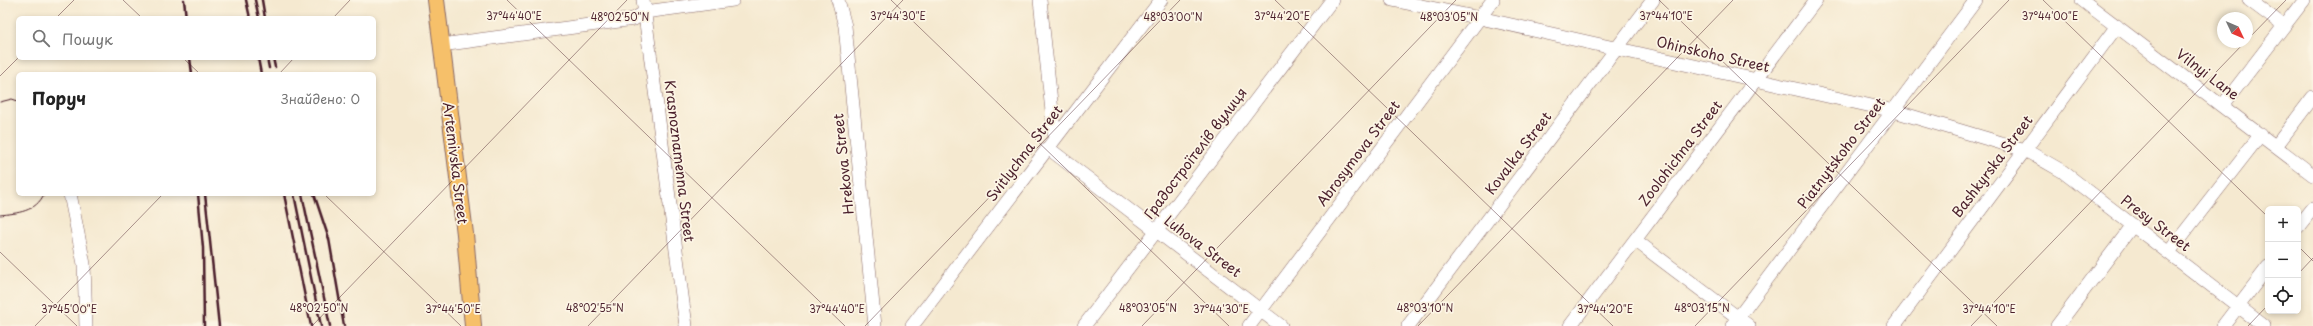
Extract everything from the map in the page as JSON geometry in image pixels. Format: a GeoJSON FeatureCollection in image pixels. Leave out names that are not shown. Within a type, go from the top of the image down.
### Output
{"type":"FeatureCollection","features":[{"type":"Feature","properties":{"kind":"main road","name":"Artemivska Street"},"geometry":{"type":"LineString","coordinates":[[436,0],[465,234],[473,326]]}},
{"type":"Feature","properties":{"kind":"street"},"geometry":{"type":"LineString","coordinates":[[441,45],[634,19],[644,6],[733,0]]}},
{"type":"Feature","properties":{"kind":"street","name":"Hrekova Street"},"geometry":{"type":"LineString","coordinates":[[838,0],[845,26],[875,326]]}},
{"type":"Feature","properties":{"kind":"street"},"geometry":{"type":"LineString","coordinates":[[1040,0],[1051,143]]}},
{"type":"Feature","properties":{"kind":"street","name":"Svitlychna Street"},"geometry":{"type":"LineString","coordinates":[[912,326],[1161,0]]}},
{"type":"Feature","properties":{"kind":"street","name":"Градостроїтелiв вулиця"},"geometry":{"type":"LineString","coordinates":[[1084,326],[1332,0]]}},
{"type":"Feature","properties":{"kind":"street","name":"Ohinskoho Street"},"geometry":{"type":"LineString","coordinates":[[1392,0],[1617,48],[1894,111],[2025,150]]}},
{"type":"Feature","properties":{"kind":"street","name":"Abrosymova Street"},"geometry":{"type":"LineString","coordinates":[[1249,326],[1493,0]]}},
{"type":"Feature","properties":{"kind":"street","name":"Kovalka Street"},"geometry":{"type":"LineString","coordinates":[[1408,326],[1653,0]]}},
{"type":"Feature","properties":{"kind":"street","name":"Zoolohichna Street"},"geometry":{"type":"LineString","coordinates":[[1570,326],[1816,0]]}},
{"type":"Feature","properties":{"kind":"street","name":"Piatnytskoho Street"},"geometry":{"type":"LineString","coordinates":[[1735,322],[1976,0]]}},
{"type":"Feature","properties":{"kind":"street","name":"Vilnyi Lane"},"geometry":{"type":"LineString","coordinates":[[2082,0],[2223,105],[2313,175]]}},
{"type":"Feature","properties":{"kind":"street"},"geometry":{"type":"LineString","coordinates":[[2249,0],[2284,26]]}},
{"type":"Feature","properties":{"kind":"street"},"geometry":{"type":"LineString","coordinates":[[2223,105],[2304,0]]}},
{"type":"Feature","properties":{"kind":"street","name":"Krasnoznamenna Street"},"geometry":{"type":"LineString","coordinates":[[644,6],[686,326]]}},
{"type":"Feature","properties":{"kind":"street","name":"Bashkyrska Street"},"geometry":{"type":"LineString","coordinates":[[1894,326],[2117,26]]}},
{"type":"Feature","properties":{"kind":"street"},"geometry":{"type":"LineString","coordinates":[[2276,146],[2313,97]]}},
{"type":"Feature","properties":{"kind":"street"},"geometry":{"type":"LineString","coordinates":[[2169,252],[2261,134]]}},
{"type":"Feature","properties":{"kind":"street","name":"Luhova Street"},"geometry":{"type":"LineString","coordinates":[[1051,143],[1156,231],[1281,326]]}},
{"type":"Feature","properties":{"kind":"street","name":"Presy Street"},"geometry":{"type":"LineString","coordinates":[[2025,150],[2062,171],[2264,326]]}},
{"type":"Feature","properties":{"kind":"street"},"geometry":{"type":"LineString","coordinates":[[70,196],[84,264],[86,326]]}},
{"type":"Feature","properties":{"kind":"street"},"geometry":{"type":"LineString","coordinates":[[2301,223],[2313,208]]}},
{"type":"Feature","properties":{"kind":"street"},"geometry":{"type":"LineString","coordinates":[[2057,326],[2133,225]]}},
{"type":"Feature","properties":{"kind":"street"},"geometry":{"type":"LineString","coordinates":[[1635,240],[1735,322],[1749,326]]}},
{"type":"Feature","properties":{"kind":"street"},"geometry":{"type":"LineString","coordinates":[[2223,326],[2265,271]]}},
{"type":"Feature","properties":{"kind":"tram line"},"geometry":{"type":"LineString","coordinates":[[0,102],[12,99],[16,100]]}},
{"type":"Feature","properties":{"kind":"tram line"},"geometry":{"type":"LineString","coordinates":[[0,215],[20,212],[31,208],[36,205],[43,196]]}},
{"type":"Feature","properties":{"kind":"railway"},"geometry":{"type":"LineString","coordinates":[[184,0],[186,16]]}},
{"type":"Feature","properties":{"kind":"railway"},"geometry":{"type":"LineString","coordinates":[[246,0],[250,16]]}},
{"type":"Feature","properties":{"kind":"railway"},"geometry":{"type":"LineString","coordinates":[[255,0],[259,16]]}},
{"type":"Feature","properties":{"kind":"railway"},"geometry":{"type":"LineString","coordinates":[[262,0],[265,16]]}},
{"type":"Feature","properties":{"kind":"railway"},"geometry":{"type":"LineString","coordinates":[[190,60],[192,72]]}},
{"type":"Feature","properties":{"kind":"railway"},"geometry":{"type":"LineString","coordinates":[[258,60],[261,72]]}},
{"type":"Feature","properties":{"kind":"railway"},"geometry":{"type":"LineString","coordinates":[[267,60],[269,68]]}},
{"type":"Feature","properties":{"kind":"railway"},"geometry":{"type":"LineString","coordinates":[[273,60],[275,67]]}},
{"type":"Feature","properties":{"kind":"railway"},"geometry":{"type":"LineString","coordinates":[[198,196],[203,248],[204,326]]}},
{"type":"Feature","properties":{"kind":"railway"},"geometry":{"type":"LineString","coordinates":[[205,196],[219,326]]}},
{"type":"Feature","properties":{"kind":"railway"},"geometry":{"type":"LineString","coordinates":[[284,196],[311,326]]}},
{"type":"Feature","properties":{"kind":"railway"},"geometry":{"type":"LineString","coordinates":[[294,196],[321,326]]}},
{"type":"Feature","properties":{"kind":"railway"},"geometry":{"type":"LineString","coordinates":[[302,196],[330,326]]}},
{"type":"Feature","properties":{"kind":"railway"},"geometry":{"type":"LineString","coordinates":[[315,196],[329,239],[344,326]]}}]}
